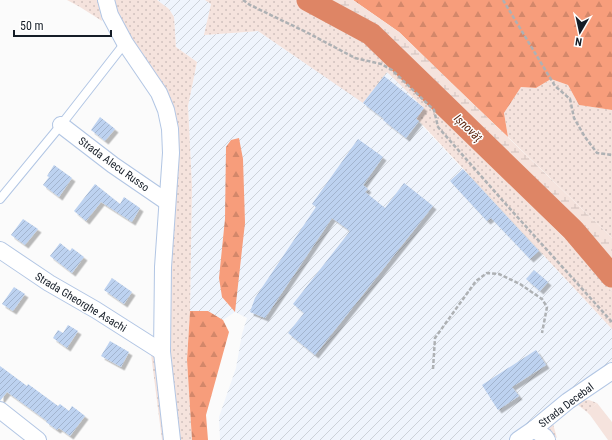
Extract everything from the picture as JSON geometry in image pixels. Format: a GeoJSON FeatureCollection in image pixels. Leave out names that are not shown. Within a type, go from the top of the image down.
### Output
{"type":"FeatureCollection","features":[{"type":"Feature","properties":{"kind":"street"},"geometry":{"type":"LineString","coordinates":[[106,0],[110,15],[125,43],[159,93],[166,110],[170,129],[171,153],[163,267],[162,352],[172,440]]}},
{"type":"Feature","properties":{"kind":"street","name":"Strada Alecu Russo"},"geometry":{"type":"LineString","coordinates":[[61,125],[113,165],[167,202]]}},
{"type":"Feature","properties":{"kind":"street","name":"Strada Gheorghe Asachi"},"geometry":{"type":"LineString","coordinates":[[0,250],[49,283],[96,310],[162,352]]}},
{"type":"Feature","properties":{"kind":"street","name":"Strada Decebal"},"geometry":{"type":"LineString","coordinates":[[547,440],[534,430],[568,401],[612,371]]}},
{"type":"Feature","properties":{"kind":"street"},"geometry":{"type":"LineString","coordinates":[[0,410],[38,440]]}},
{"type":"Feature","properties":{"kind":"street"},"geometry":{"type":"LineString","coordinates":[[518,440],[534,430]]}},
{"type":"Feature","properties":{"kind":"lane"},"geometry":{"type":"LineString","coordinates":[[0,199],[61,125],[125,43]]}},
{"type":"Feature","properties":{"kind":"path"},"geometry":{"type":"LineString","coordinates":[[243,0],[250,5],[355,58],[381,64],[392,70],[434,110],[438,127],[502,201],[612,322]]}},
{"type":"Feature","properties":{"kind":"path"},"geometry":{"type":"LineString","coordinates":[[503,0],[555,86],[570,99],[574,118],[585,137],[597,153],[612,156]]}},
{"type":"Feature","properties":{"kind":"path"},"geometry":{"type":"LineString","coordinates":[[433,369],[435,338],[476,281],[487,273],[499,274],[520,284],[542,299],[547,307],[542,333]]}},
{"type":"Feature","properties":{"kind":"shaded area"},"geometry":{"type":"Polygon","coordinates":[[[157,0],[205,0],[211,4],[204,35],[258,31],[363,102],[387,72],[424,108],[416,119],[612,329],[612,361],[509,440],[220,440],[219,417],[236,368],[242,334],[247,318],[235,312],[223,320],[208,311],[190,311],[192,187],[188,106],[197,62],[176,47],[174,17],[169,9],[157,0]]]}},
{"type":"Feature","properties":{"kind":"green space"},"geometry":{"type":"Polygon","coordinates":[[[67,0],[98,0],[102,21],[80,7],[67,0]]]}},
{"type":"Feature","properties":{"kind":"green space"},"geometry":{"type":"Polygon","coordinates":[[[112,0],[157,0],[169,9],[174,17],[176,47],[197,62],[188,106],[192,187],[190,311],[187,360],[192,440],[177,440],[167,315],[172,110],[165,88],[140,53],[115,11],[112,0]]]}},
{"type":"Feature","properties":{"kind":"green space"},"geometry":{"type":"Polygon","coordinates":[[[205,0],[295,0],[366,40],[439,111],[568,242],[612,292],[612,329],[416,119],[424,108],[387,72],[363,103],[258,31],[204,35],[211,4],[205,0]]]}},
{"type":"Feature","properties":{"kind":"green space"},"geometry":{"type":"Polygon","coordinates":[[[295,0],[353,0],[399,32],[612,238],[612,292],[568,242],[439,111],[366,40],[295,0]]]}},
{"type":"Feature","properties":{"kind":"green space"},"geometry":{"type":"Polygon","coordinates":[[[353,0],[612,0],[612,110],[579,105],[568,85],[551,79],[536,88],[521,87],[504,113],[508,137],[399,32],[353,0]]]}},
{"type":"Feature","properties":{"kind":"green space"},"geometry":{"type":"Polygon","coordinates":[[[551,79],[568,85],[579,105],[612,110],[612,238],[508,137],[504,113],[521,87],[536,88],[551,79]]]}},
{"type":"Feature","properties":{"kind":"green space"},"geometry":{"type":"Polygon","coordinates":[[[239,138],[243,159],[245,223],[235,312],[222,297],[219,278],[225,219],[226,147],[231,140],[239,138]]]}},
{"type":"Feature","properties":{"kind":"green space"},"geometry":{"type":"Polygon","coordinates":[[[190,311],[208,311],[223,320],[229,332],[206,415],[208,440],[192,440],[187,360],[190,311]]]}},
{"type":"Feature","properties":{"kind":"green space"},"geometry":{"type":"Polygon","coordinates":[[[142,344],[157,359],[166,440],[162,440],[151,354],[142,344]]]}},
{"type":"Feature","properties":{"kind":"green space"},"geometry":{"type":"Polygon","coordinates":[[[589,400],[597,403],[587,412],[578,405],[570,409],[553,424],[557,438],[547,431],[549,425],[577,401],[589,400]]]}},
{"type":"Feature","properties":{"kind":"green space"},"geometry":{"type":"Polygon","coordinates":[[[597,403],[612,422],[612,440],[608,440],[587,412],[597,403]]]}},
{"type":"Feature","properties":{"kind":"building"},"geometry":{"type":"Polygon","coordinates":[[[384,76],[424,108],[416,119],[419,121],[406,138],[363,103],[384,76]]]}},
{"type":"Feature","properties":{"kind":"building"},"geometry":{"type":"Polygon","coordinates":[[[100,117],[115,129],[105,141],[91,130],[100,117]]]}},
{"type":"Feature","properties":{"kind":"building"},"geometry":{"type":"Polygon","coordinates":[[[358,139],[383,157],[363,185],[368,189],[365,192],[385,208],[404,183],[433,206],[315,355],[288,333],[304,313],[293,304],[350,231],[332,218],[265,318],[250,312],[255,298],[316,207],[312,204],[358,139]]]}},
{"type":"Feature","properties":{"kind":"building"},"geometry":{"type":"Polygon","coordinates":[[[54,165],[72,178],[59,197],[43,185],[49,177],[47,176],[54,165]]]}},
{"type":"Feature","properties":{"kind":"building"},"geometry":{"type":"Polygon","coordinates":[[[463,169],[539,251],[530,259],[491,218],[487,221],[450,181],[463,169]]]}},
{"type":"Feature","properties":{"kind":"building"},"geometry":{"type":"Polygon","coordinates":[[[95,184],[120,204],[124,197],[140,208],[132,222],[101,202],[86,221],[74,211],[95,184]]]}},
{"type":"Feature","properties":{"kind":"building"},"geometry":{"type":"Polygon","coordinates":[[[23,219],[38,229],[25,245],[11,235],[23,219]]]}},
{"type":"Feature","properties":{"kind":"building"},"geometry":{"type":"Polygon","coordinates":[[[60,243],[70,251],[72,248],[84,257],[72,273],[50,256],[60,243]]]}},
{"type":"Feature","properties":{"kind":"building"},"geometry":{"type":"Polygon","coordinates":[[[534,270],[548,282],[540,291],[526,279],[534,270]]]}},
{"type":"Feature","properties":{"kind":"building"},"geometry":{"type":"Polygon","coordinates":[[[112,278],[132,292],[124,304],[104,290],[112,278]]]}},
{"type":"Feature","properties":{"kind":"building"},"geometry":{"type":"Polygon","coordinates":[[[14,287],[25,294],[13,311],[2,304],[14,287]]]}},
{"type":"Feature","properties":{"kind":"building"},"geometry":{"type":"Polygon","coordinates":[[[68,325],[78,331],[67,348],[53,338],[58,330],[63,333],[68,325]]]}},
{"type":"Feature","properties":{"kind":"building"},"geometry":{"type":"Polygon","coordinates":[[[110,341],[129,352],[121,367],[101,356],[110,341]]]}},
{"type":"Feature","properties":{"kind":"building"},"geometry":{"type":"Polygon","coordinates":[[[536,350],[546,365],[512,387],[519,396],[498,410],[482,385],[536,350]]]}},
{"type":"Feature","properties":{"kind":"building"},"geometry":{"type":"Polygon","coordinates":[[[0,366],[58,406],[60,404],[69,411],[72,406],[85,416],[70,436],[59,428],[57,430],[7,392],[0,401],[0,366]]]}},
{"type":"Feature","properties":{"kind":"waterway","name":"Ișnovăț"},"geometry":{"type":"LineString","coordinates":[[308,0],[371,34],[573,230],[612,276]]}}]}
